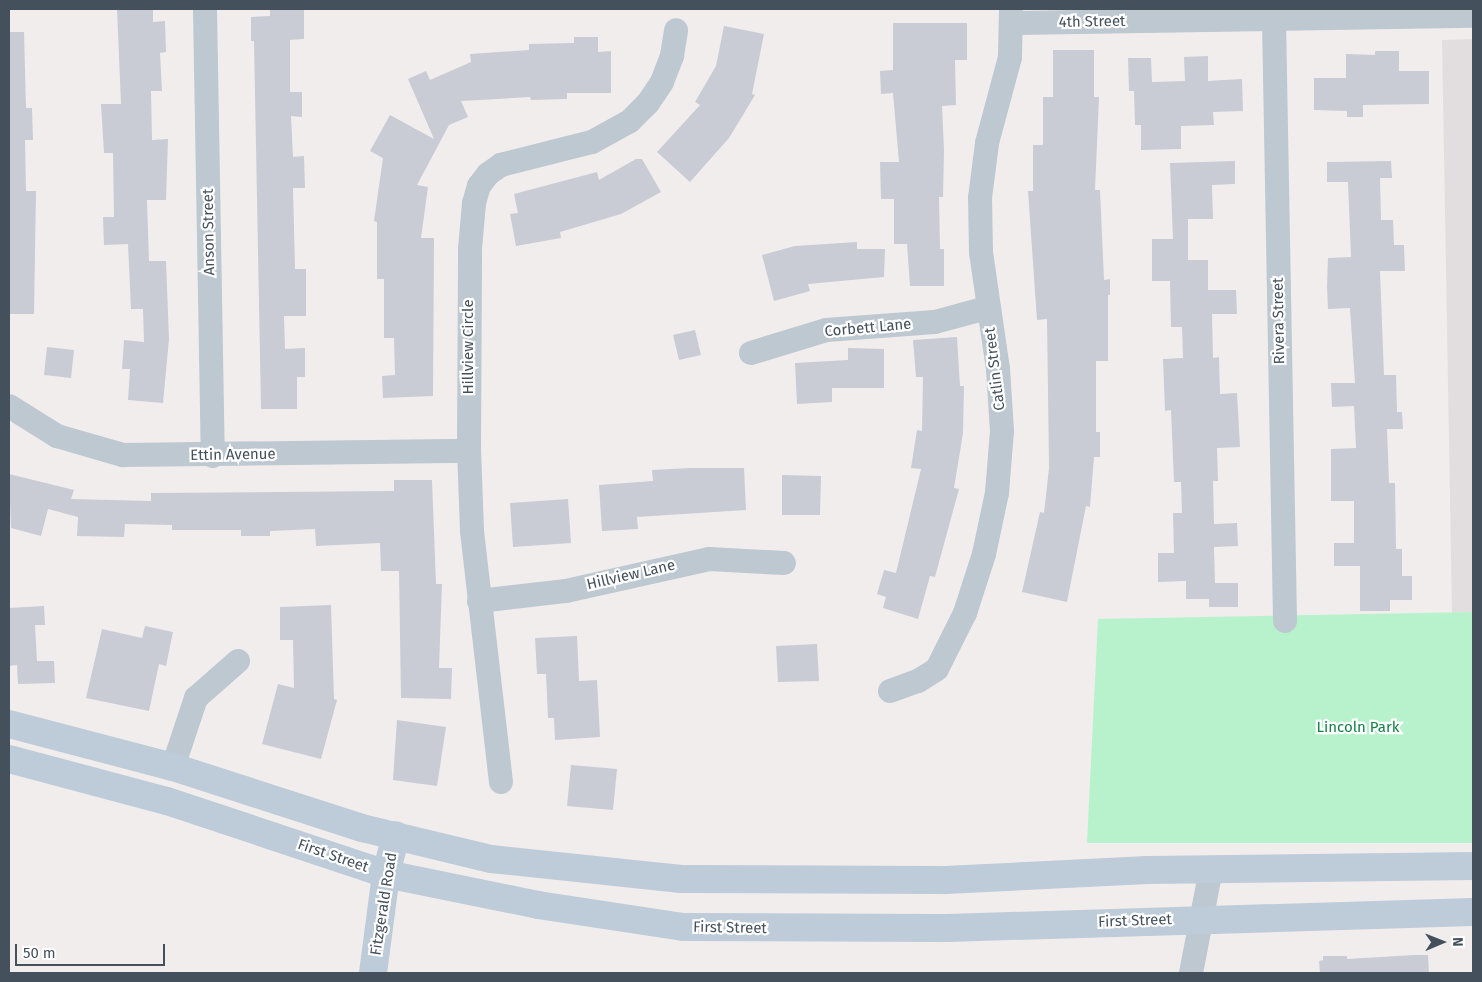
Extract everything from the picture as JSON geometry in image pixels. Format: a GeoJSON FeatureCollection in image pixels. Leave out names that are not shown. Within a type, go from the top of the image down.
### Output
{"type":"FeatureCollection","features":[{"type":"Feature","properties":{"kind":"main road"},"geometry":{"type":"LineString","coordinates":[[9,724],[173,767],[362,828],[491,859],[681,879],[945,880],[1211,869],[1473,866]]}},
{"type":"Feature","properties":{"kind":"main road","name":"First Street"},"geometry":{"type":"LineString","coordinates":[[9,759],[167,801],[386,874],[538,905],[683,927],[947,928],[1202,918],[1473,912]]}},
{"type":"Feature","properties":{"kind":"main road","name":"Fitzgerald Road"},"geometry":{"type":"LineString","coordinates":[[373,973],[386,874],[396,835]]}},
{"type":"Feature","properties":{"kind":"street","name":"Anson Street"},"geometry":{"type":"LineString","coordinates":[[205,9],[213,456]]}},
{"type":"Feature","properties":{"kind":"street","name":"4th Street"},"geometry":{"type":"LineString","coordinates":[[1012,16],[1274,20],[1473,16]]}},
{"type":"Feature","properties":{"kind":"street","name":"Catlin Street"},"geometry":{"type":"LineString","coordinates":[[890,691],[918,681],[937,670],[964,613],[984,554],[997,494],[1002,431],[998,369],[987,308],[980,253],[980,198],[987,143],[1010,57],[1012,16]]}},
{"type":"Feature","properties":{"kind":"street","name":"Rivera Street"},"geometry":{"type":"LineString","coordinates":[[1274,20],[1285,621]]}},
{"type":"Feature","properties":{"kind":"street","name":"Hillview Circle"},"geometry":{"type":"LineString","coordinates":[[501,782],[479,601],[469,451],[470,249],[474,203],[479,186],[488,174],[502,165],[592,142],[630,121],[648,103],[662,82],[672,56],[676,30]]}},
{"type":"Feature","properties":{"kind":"street","name":"Corbett Lane"},"geometry":{"type":"LineString","coordinates":[[751,353],[826,330],[935,322],[987,308]]}},
{"type":"Feature","properties":{"kind":"street","name":"Ettin Avenue"},"geometry":{"type":"LineString","coordinates":[[9,406],[56,436],[89,448],[123,455],[213,456],[469,451]]}},
{"type":"Feature","properties":{"kind":"street","name":"Hillview Lane"},"geometry":{"type":"LineString","coordinates":[[479,601],[566,591],[709,559],[784,563]]}},
{"type":"Feature","properties":{"kind":"street"},"geometry":{"type":"LineString","coordinates":[[173,767],[196,698],[238,661]]}},
{"type":"Feature","properties":{"kind":"street"},"geometry":{"type":"LineString","coordinates":[[1192,973],[1211,869]]}},
{"type":"Feature","properties":{"kind":"shaded area"},"geometry":{"type":"Polygon","coordinates":[[[1473,39],[1473,612],[1452,613],[1442,40],[1473,39]]]}},
{"type":"Feature","properties":{"kind":"green space","name":"Lincoln Park"},"geometry":{"type":"Polygon","coordinates":[[[1473,612],[1473,843],[1087,843],[1098,619],[1473,612]]]}},
{"type":"Feature","properties":{"kind":"building"},"geometry":{"type":"Polygon","coordinates":[[[117,9],[153,9],[153,22],[165,21],[166,52],[160,53],[162,91],[151,91],[152,140],[168,139],[166,200],[147,200],[149,261],[166,261],[169,339],[163,403],[128,400],[130,369],[122,369],[124,340],[144,342],[143,309],[131,309],[128,244],[104,245],[103,217],[114,217],[113,153],[104,153],[101,104],[121,104],[117,9]]]}},
{"type":"Feature","properties":{"kind":"building"},"geometry":{"type":"Polygon","coordinates":[[[270,9],[304,9],[304,39],[290,40],[290,92],[302,92],[302,117],[291,116],[293,157],[304,156],[305,188],[293,188],[295,269],[306,269],[306,316],[284,316],[285,349],[305,348],[305,377],[297,377],[297,409],[261,409],[254,41],[251,41],[251,17],[270,16],[270,9]]]}},
{"type":"Feature","properties":{"kind":"building"},"geometry":{"type":"Polygon","coordinates":[[[893,23],[967,23],[967,60],[955,60],[956,105],[942,106],[944,150],[943,197],[939,197],[940,249],[944,249],[944,286],[910,286],[907,244],[894,244],[894,199],[881,199],[880,162],[899,162],[893,93],[881,94],[880,71],[893,70],[893,23]]]}},
{"type":"Feature","properties":{"kind":"building"},"geometry":{"type":"Polygon","coordinates":[[[724,26],[764,34],[752,94],[755,95],[729,138],[690,182],[657,152],[700,105],[695,102],[716,66],[724,26]]]}},
{"type":"Feature","properties":{"kind":"building"},"geometry":{"type":"Polygon","coordinates":[[[9,32],[24,32],[26,108],[32,108],[33,140],[25,140],[26,191],[36,191],[34,314],[9,314],[9,32]]]}},
{"type":"Feature","properties":{"kind":"building"},"geometry":{"type":"Polygon","coordinates":[[[574,37],[598,37],[598,52],[611,51],[611,93],[567,93],[567,99],[531,100],[530,97],[461,101],[468,117],[449,125],[417,185],[428,187],[421,238],[434,238],[433,396],[383,398],[382,376],[395,375],[394,338],[384,338],[384,279],[377,279],[377,222],[374,221],[383,158],[370,151],[390,115],[434,139],[408,79],[426,71],[430,80],[471,62],[470,54],[529,50],[529,44],[574,43],[574,37]]]}},
{"type":"Feature","properties":{"kind":"building"},"geometry":{"type":"Polygon","coordinates":[[[1053,50],[1094,50],[1094,97],[1099,97],[1095,190],[1100,190],[1104,280],[1110,279],[1110,295],[1108,295],[1108,361],[1096,361],[1096,432],[1100,432],[1100,457],[1094,457],[1090,507],[1086,506],[1067,602],[1022,592],[1040,512],[1044,513],[1049,468],[1047,319],[1037,320],[1028,191],[1033,191],[1033,145],[1043,145],[1043,97],[1053,97],[1053,50]]]}},
{"type":"Feature","properties":{"kind":"building"},"geometry":{"type":"Polygon","coordinates":[[[1375,51],[1399,51],[1399,71],[1429,71],[1429,104],[1363,105],[1363,117],[1347,117],[1347,111],[1314,110],[1314,78],[1346,78],[1346,54],[1375,55],[1375,51]]]}},
{"type":"Feature","properties":{"kind":"building"},"geometry":{"type":"Polygon","coordinates":[[[1208,56],[1208,81],[1242,79],[1243,111],[1213,112],[1214,125],[1181,126],[1181,149],[1141,150],[1141,125],[1135,125],[1134,91],[1129,91],[1128,58],[1151,58],[1152,82],[1185,81],[1184,57],[1208,56]]]}},
{"type":"Feature","properties":{"kind":"building"},"geometry":{"type":"Polygon","coordinates":[[[636,159],[642,159],[661,192],[621,214],[560,232],[561,238],[516,246],[510,214],[518,213],[514,194],[597,172],[599,180],[636,159]]]}},
{"type":"Feature","properties":{"kind":"building"},"geometry":{"type":"Polygon","coordinates":[[[1235,161],[1235,184],[1212,185],[1213,219],[1188,219],[1188,260],[1208,260],[1208,290],[1236,290],[1237,314],[1212,314],[1213,358],[1219,357],[1220,394],[1237,393],[1240,447],[1217,448],[1218,481],[1213,481],[1214,524],[1237,523],[1238,546],[1214,547],[1215,583],[1238,583],[1238,607],[1209,607],[1209,599],[1186,599],[1186,581],[1158,582],[1158,553],[1174,553],[1173,513],[1182,513],[1181,482],[1174,482],[1171,410],[1165,411],[1163,359],[1183,358],[1182,327],[1171,327],[1170,281],[1152,281],[1152,239],[1173,239],[1170,163],[1235,161]]]}},
{"type":"Feature","properties":{"kind":"building"},"geometry":{"type":"Polygon","coordinates":[[[1391,161],[1392,178],[1380,178],[1381,220],[1393,220],[1394,245],[1404,245],[1405,271],[1380,271],[1384,375],[1396,375],[1397,412],[1402,412],[1403,429],[1387,429],[1389,483],[1395,483],[1396,549],[1402,549],[1402,576],[1412,576],[1412,600],[1390,600],[1390,611],[1360,611],[1360,566],[1334,566],[1334,543],[1354,543],[1354,501],[1331,501],[1331,449],[1356,448],[1354,406],[1332,407],[1331,383],[1355,383],[1350,308],[1328,309],[1327,286],[1328,258],[1351,257],[1348,182],[1327,182],[1327,162],[1391,161]]]}},
{"type":"Feature","properties":{"kind":"building"},"geometry":{"type":"Polygon","coordinates":[[[857,242],[857,249],[885,249],[884,277],[808,284],[810,291],[774,301],[762,255],[795,246],[857,242]]]}},
{"type":"Feature","properties":{"kind":"building"},"geometry":{"type":"Polygon","coordinates":[[[695,330],[701,355],[679,360],[673,335],[695,330]]]}},
{"type":"Feature","properties":{"kind":"building"},"geometry":{"type":"Polygon","coordinates":[[[957,337],[960,386],[964,386],[963,433],[954,488],[959,489],[935,577],[930,576],[918,619],[883,608],[886,597],[877,594],[884,570],[896,573],[921,469],[911,468],[917,430],[922,431],[923,377],[916,377],[913,340],[957,337]]]}},
{"type":"Feature","properties":{"kind":"building"},"geometry":{"type":"Polygon","coordinates":[[[47,347],[74,350],[71,378],[44,375],[47,347]]]}},
{"type":"Feature","properties":{"kind":"building"},"geometry":{"type":"Polygon","coordinates":[[[848,348],[884,349],[884,388],[832,388],[832,402],[797,404],[795,363],[848,360],[848,348]]]}},
{"type":"Feature","properties":{"kind":"building"},"geometry":{"type":"Polygon","coordinates":[[[744,468],[746,510],[637,517],[638,529],[602,531],[599,485],[653,481],[652,470],[744,468]]]}},
{"type":"Feature","properties":{"kind":"building"},"geometry":{"type":"Polygon","coordinates":[[[9,474],[74,490],[71,499],[151,501],[151,493],[394,491],[394,480],[432,480],[436,584],[442,584],[439,668],[452,668],[451,699],[401,698],[399,571],[381,571],[380,543],[316,546],[315,529],[270,531],[270,536],[241,536],[241,530],[172,530],[172,525],[125,524],[124,537],[77,536],[78,517],[48,509],[41,536],[11,528],[9,474]]]}},
{"type":"Feature","properties":{"kind":"building"},"geometry":{"type":"Polygon","coordinates":[[[782,475],[821,476],[820,515],[782,515],[782,475]]]}},
{"type":"Feature","properties":{"kind":"building"},"geometry":{"type":"Polygon","coordinates":[[[568,499],[571,543],[513,547],[510,503],[568,499]]]}},
{"type":"Feature","properties":{"kind":"building"},"geometry":{"type":"Polygon","coordinates":[[[331,605],[334,699],[337,700],[321,759],[262,744],[278,684],[294,688],[293,640],[280,640],[280,607],[331,605]]]}},
{"type":"Feature","properties":{"kind":"building"},"geometry":{"type":"Polygon","coordinates":[[[44,606],[45,625],[35,625],[37,661],[54,661],[55,683],[18,684],[17,665],[9,666],[9,608],[44,606]]]}},
{"type":"Feature","properties":{"kind":"building"},"geometry":{"type":"Polygon","coordinates":[[[145,626],[173,632],[166,666],[159,664],[149,711],[86,698],[102,629],[142,638],[145,626]]]}},
{"type":"Feature","properties":{"kind":"building"},"geometry":{"type":"Polygon","coordinates":[[[577,636],[579,681],[597,680],[600,737],[555,740],[554,718],[548,718],[546,674],[537,674],[535,638],[577,636]]]}},
{"type":"Feature","properties":{"kind":"building"},"geometry":{"type":"Polygon","coordinates":[[[817,644],[819,681],[778,682],[776,646],[817,644]]]}},
{"type":"Feature","properties":{"kind":"building"},"geometry":{"type":"Polygon","coordinates":[[[397,720],[446,727],[437,786],[393,780],[397,720]]]}},
{"type":"Feature","properties":{"kind":"building"},"geometry":{"type":"Polygon","coordinates":[[[571,765],[617,769],[613,810],[567,806],[571,765]]]}},
{"type":"Feature","properties":{"kind":"building"},"geometry":{"type":"Polygon","coordinates":[[[1428,955],[1429,973],[1320,973],[1319,961],[1323,960],[1323,956],[1347,956],[1347,959],[1428,955]]]}}]}
